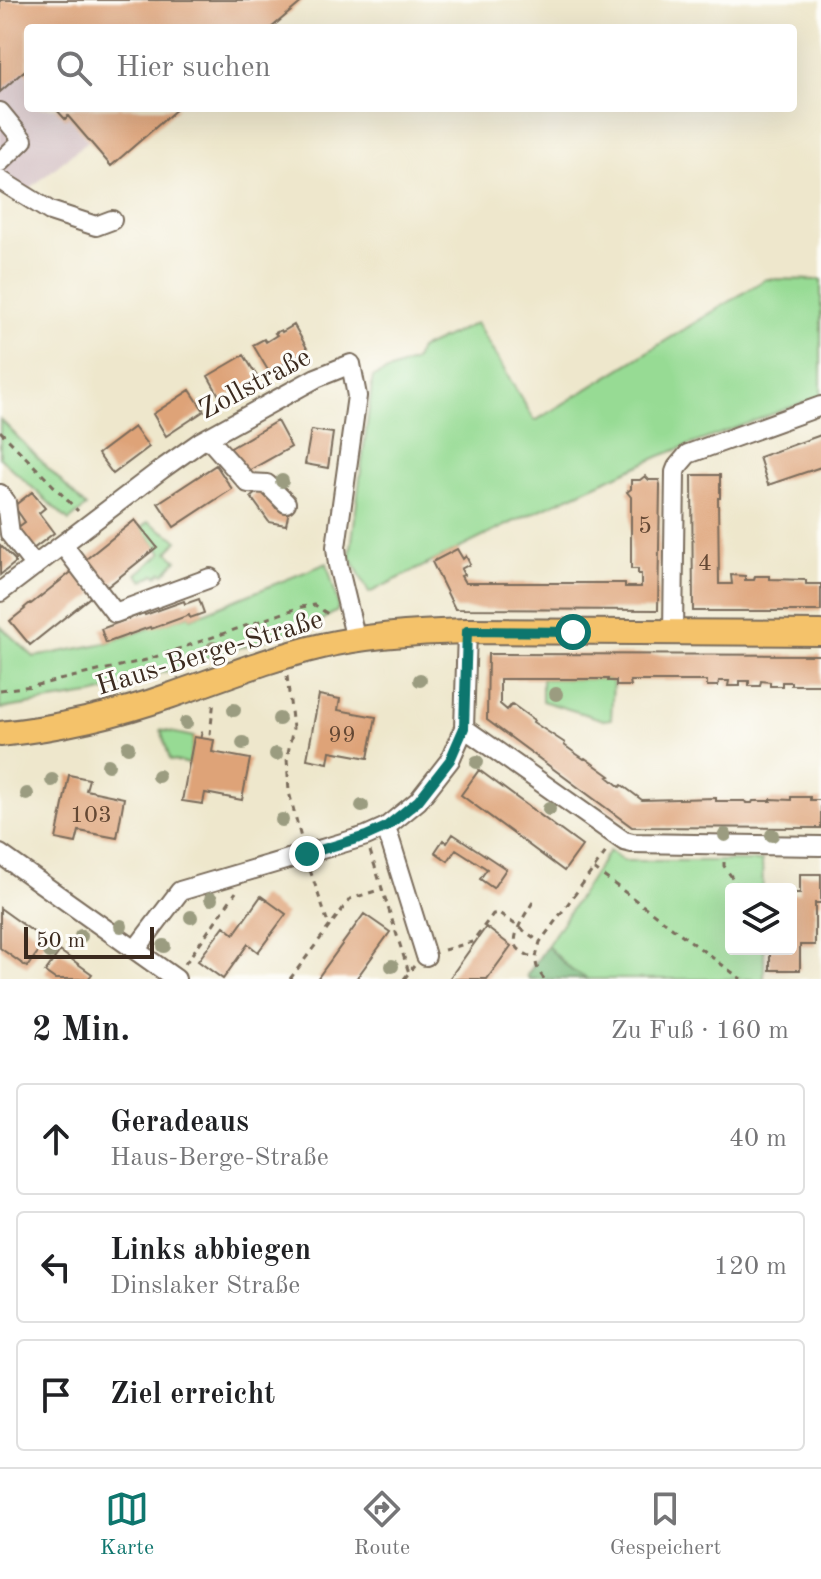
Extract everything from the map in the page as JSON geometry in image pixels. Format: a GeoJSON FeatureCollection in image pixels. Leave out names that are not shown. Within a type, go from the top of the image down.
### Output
{"type":"FeatureCollection","features":[{"type":"Feature","properties":{"kind":"main road","name":"Haus-Berge-Straße"},"geometry":{"type":"LineString","coordinates":[[0,734],[103,716],[142,705],[324,645],[354,629],[416,633],[821,633]]}},
{"type":"Feature","properties":{"kind":"street"},"geometry":{"type":"LineString","coordinates":[[0,112],[23,140],[0,162]]}},
{"type":"Feature","properties":{"kind":"street"},"geometry":{"type":"LineString","coordinates":[[0,180],[50,211],[96,226],[112,220]]}},
{"type":"Feature","properties":{"kind":"street","name":"Zollstraße"},"geometry":{"type":"LineString","coordinates":[[0,592],[162,469],[208,438],[316,378],[351,364],[357,396],[336,547],[354,629]]}},
{"type":"Feature","properties":{"kind":"street"},"geometry":{"type":"LineString","coordinates":[[673,633],[677,467],[688,454],[821,406]]}},
{"type":"Feature","properties":{"kind":"street"},"geometry":{"type":"LineString","coordinates":[[208,438],[248,483],[267,484],[286,503]]}},
{"type":"Feature","properties":{"kind":"street"},"geometry":{"type":"LineString","coordinates":[[0,494],[6,502],[10,534],[35,566]]}},
{"type":"Feature","properties":{"kind":"street"},"geometry":{"type":"LineString","coordinates":[[63,545],[115,613],[210,578]]}},
{"type":"Feature","properties":{"kind":"street"},"geometry":{"type":"LineString","coordinates":[[136,949],[180,891],[309,862],[386,827],[418,801],[450,760],[464,728],[467,631]]}},
{"type":"Feature","properties":{"kind":"street"},"geometry":{"type":"LineString","coordinates":[[464,728],[617,836],[632,843],[821,846]]}},
{"type":"Feature","properties":{"kind":"street"},"geometry":{"type":"LineString","coordinates":[[386,827],[426,956]]}},
{"type":"Feature","properties":{"kind":"street"},"geometry":{"type":"LineString","coordinates":[[0,854],[136,949],[179,973]]}},
{"type":"Feature","properties":{"kind":"path"},"geometry":{"type":"LineString","coordinates":[[0,431],[91,525]]}},
{"type":"Feature","properties":{"kind":"path"},"geometry":{"type":"LineString","coordinates":[[0,690],[33,686],[146,660],[301,607],[315,605],[354,629]]}},
{"type":"Feature","properties":{"kind":"path"},"geometry":{"type":"LineString","coordinates":[[283,657],[290,688],[293,728],[287,758],[289,792],[295,821],[329,926]]}},
{"type":"Feature","properties":{"kind":"path"},"geometry":{"type":"LineString","coordinates":[[201,738],[202,733],[210,734],[215,702],[208,682]]}},
{"type":"Feature","properties":{"kind":"path"},"geometry":{"type":"LineString","coordinates":[[366,836],[409,973]]}},
{"type":"Feature","properties":{"kind":"path"},"geometry":{"type":"LineString","coordinates":[[544,979],[535,959],[540,942],[617,836]]}},
{"type":"Feature","properties":{"kind":"path"},"geometry":{"type":"LineString","coordinates":[[724,845],[724,866],[736,883]]}},
{"type":"Feature","properties":{"kind":"path"},"geometry":{"type":"LineString","coordinates":[[594,869],[741,979]]}},
{"type":"Feature","properties":{"kind":"path"},"geometry":{"type":"LineString","coordinates":[[290,979],[350,899],[382,889]]}},
{"type":"Feature","properties":{"kind":"path"},"geometry":{"type":"LineString","coordinates":[[179,973],[237,892]]}},
{"type":"Feature","properties":{"kind":"path"},"geometry":{"type":"LineString","coordinates":[[533,902],[519,926],[515,943],[518,949],[535,959]]}},
{"type":"Feature","properties":{"kind":"path"},"geometry":{"type":"LineString","coordinates":[[426,956],[472,942],[493,914],[499,913],[540,942]]}},
{"type":"Feature","properties":{"kind":"shaded area"},"geometry":{"type":"Polygon","coordinates":[[[0,0],[24,24],[24,112],[74,112],[69,117],[88,141],[16,200],[0,192],[0,0]]]}},
{"type":"Feature","properties":{"kind":"green space"},"geometry":{"type":"Polygon","coordinates":[[[766,279],[821,280],[821,396],[660,456],[513,522],[369,593],[350,556],[373,377],[414,361],[420,349],[476,323],[535,421],[766,279]]]}},
{"type":"Feature","properties":{"kind":"green space"},"geometry":{"type":"Polygon","coordinates":[[[0,419],[86,507],[69,521],[0,458],[0,419]]]}},
{"type":"Feature","properties":{"kind":"green space"},"geometry":{"type":"Polygon","coordinates":[[[148,522],[178,540],[168,552],[177,560],[164,574],[155,574],[143,581],[137,574],[162,553],[141,528],[148,522]]]}},
{"type":"Feature","properties":{"kind":"green space"},"geometry":{"type":"Polygon","coordinates":[[[327,563],[338,604],[337,611],[316,623],[96,694],[0,709],[0,626],[34,657],[106,643],[189,615],[191,618],[327,563]]]}},
{"type":"Feature","properties":{"kind":"green space"},"geometry":{"type":"Polygon","coordinates":[[[542,679],[613,681],[611,719],[604,720],[542,701],[542,679]]]}},
{"type":"Feature","properties":{"kind":"green space"},"geometry":{"type":"Polygon","coordinates":[[[161,730],[194,737],[189,764],[170,760],[161,730]]]}},
{"type":"Feature","properties":{"kind":"green space"},"geometry":{"type":"Polygon","coordinates":[[[609,851],[623,861],[762,861],[763,883],[725,883],[725,955],[764,955],[764,979],[587,979],[571,970],[547,946],[609,851]]]}},
{"type":"Feature","properties":{"kind":"green space"},"geometry":{"type":"Polygon","coordinates":[[[547,946],[571,970],[587,979],[529,979],[527,975],[547,946]]]}},
{"type":"Feature","properties":{"kind":"building"},"geometry":{"type":"Polygon","coordinates":[[[0,0],[304,0],[276,24],[24,24],[24,71],[0,92],[0,0]]]}},
{"type":"Feature","properties":{"kind":"building"},"geometry":{"type":"Polygon","coordinates":[[[59,112],[173,112],[111,166],[68,116],[65,119],[59,112]]]}},
{"type":"Feature","properties":{"kind":"building"},"geometry":{"type":"Polygon","coordinates":[[[294,325],[308,350],[306,355],[299,355],[269,372],[253,345],[264,339],[266,342],[277,335],[275,333],[294,325]]]}},
{"type":"Feature","properties":{"kind":"building"},"geometry":{"type":"Polygon","coordinates":[[[244,355],[258,378],[221,399],[208,376],[244,355]]]}},
{"type":"Feature","properties":{"kind":"building"},"geometry":{"type":"Polygon","coordinates":[[[190,390],[204,411],[166,436],[153,414],[190,390]]]}},
{"type":"Feature","properties":{"kind":"building"},"geometry":{"type":"Polygon","coordinates":[[[277,421],[291,447],[243,474],[229,449],[277,421]]]}},
{"type":"Feature","properties":{"kind":"building"},"geometry":{"type":"Polygon","coordinates":[[[134,427],[149,447],[113,474],[98,454],[134,427]]]}},
{"type":"Feature","properties":{"kind":"building"},"geometry":{"type":"Polygon","coordinates":[[[311,430],[333,433],[328,468],[305,464],[311,430]]]}},
{"type":"Feature","properties":{"kind":"building"},"geometry":{"type":"Polygon","coordinates":[[[821,435],[821,467],[768,485],[759,457],[821,435]]]}},
{"type":"Feature","properties":{"kind":"building"},"geometry":{"type":"Polygon","coordinates":[[[216,465],[232,489],[174,527],[158,503],[216,465]]]}},
{"type":"Feature","properties":{"kind":"building"},"geometry":{"type":"Polygon","coordinates":[[[692,475],[720,475],[719,584],[732,584],[731,575],[745,576],[745,580],[769,576],[769,579],[806,580],[806,584],[821,584],[821,611],[693,611],[692,475]]]}},
{"type":"Feature","properties":{"kind":"building"},"geometry":{"type":"Polygon","coordinates":[[[645,476],[649,480],[659,480],[660,485],[658,610],[455,609],[432,562],[457,549],[470,564],[461,569],[465,583],[625,583],[625,587],[641,587],[641,574],[638,574],[638,569],[631,569],[631,497],[627,492],[631,489],[631,480],[640,480],[645,476]]]}},
{"type":"Feature","properties":{"kind":"building"},"geometry":{"type":"Polygon","coordinates":[[[262,488],[276,508],[289,510],[286,525],[269,522],[251,497],[262,488]]]}},
{"type":"Feature","properties":{"kind":"building"},"geometry":{"type":"Polygon","coordinates":[[[32,492],[45,508],[39,513],[54,533],[29,552],[13,531],[25,522],[14,506],[32,492]]]}},
{"type":"Feature","properties":{"kind":"building"},"geometry":{"type":"Polygon","coordinates":[[[135,520],[157,547],[107,587],[85,560],[135,520]]]}},
{"type":"Feature","properties":{"kind":"building"},"geometry":{"type":"Polygon","coordinates":[[[0,545],[15,563],[0,575],[0,545]]]}},
{"type":"Feature","properties":{"kind":"building"},"geometry":{"type":"Polygon","coordinates":[[[74,570],[94,594],[30,645],[10,621],[74,570]]]}},
{"type":"Feature","properties":{"kind":"building"},"geometry":{"type":"Polygon","coordinates":[[[199,599],[204,613],[190,618],[189,615],[106,643],[101,629],[144,613],[199,599]]]}},
{"type":"Feature","properties":{"kind":"building"},"geometry":{"type":"Polygon","coordinates":[[[488,654],[821,655],[821,685],[782,682],[782,686],[770,686],[770,682],[761,681],[760,686],[749,686],[749,681],[740,681],[740,686],[728,686],[729,681],[719,681],[718,686],[707,686],[707,681],[630,681],[631,686],[616,686],[616,681],[608,679],[500,679],[500,704],[507,710],[512,704],[610,776],[620,787],[622,785],[642,800],[716,798],[716,801],[752,803],[810,797],[810,800],[821,800],[821,828],[632,827],[487,720],[488,654]]]}},
{"type":"Feature","properties":{"kind":"building"},"geometry":{"type":"Polygon","coordinates":[[[319,695],[340,699],[338,710],[376,717],[368,758],[330,751],[328,763],[307,759],[319,695]]]}},
{"type":"Feature","properties":{"kind":"building"},"geometry":{"type":"Polygon","coordinates":[[[194,737],[214,740],[212,752],[250,759],[242,800],[205,793],[203,804],[182,801],[194,737]]]}},
{"type":"Feature","properties":{"kind":"building"},"geometry":{"type":"Polygon","coordinates":[[[479,770],[582,846],[564,871],[461,795],[479,770]]]}},
{"type":"Feature","properties":{"kind":"building"},"geometry":{"type":"Polygon","coordinates":[[[69,775],[89,779],[86,790],[124,798],[117,838],[79,831],[76,843],[56,839],[69,775]]]}},
{"type":"Feature","properties":{"kind":"building"},"geometry":{"type":"Polygon","coordinates":[[[453,834],[506,869],[493,888],[480,879],[487,869],[456,849],[448,861],[435,852],[443,840],[447,843],[453,834]]]}},
{"type":"Feature","properties":{"kind":"building"},"geometry":{"type":"Polygon","coordinates":[[[800,874],[821,874],[821,903],[815,903],[815,945],[800,945],[800,970],[770,970],[770,955],[797,955],[797,893],[800,893],[800,874]]]}},
{"type":"Feature","properties":{"kind":"building"},"geometry":{"type":"Polygon","coordinates":[[[261,896],[286,914],[258,952],[248,944],[223,979],[198,961],[224,926],[234,934],[261,896]]]}},
{"type":"Feature","properties":{"kind":"building"},"geometry":{"type":"Polygon","coordinates":[[[0,908],[46,941],[27,967],[0,948],[0,908]]]}},
{"type":"Feature","properties":{"kind":"building"},"geometry":{"type":"Polygon","coordinates":[[[364,914],[390,932],[356,979],[317,979],[364,914]]]}},
{"type":"Feature","properties":{"kind":"building"},"geometry":{"type":"Polygon","coordinates":[[[486,927],[511,946],[487,979],[449,979],[486,927]]]}},
{"type":"Feature","properties":{"kind":"building"},"geometry":{"type":"Polygon","coordinates":[[[60,951],[92,974],[88,979],[55,979],[45,972],[60,951]]]}},
{"type":"Feature","properties":{"kind":"route"},"geometry":{"type":"LineString","coordinates":[[307,854],[386,827],[418,801],[450,760],[464,728],[467,631],[573,632]]}}]}
